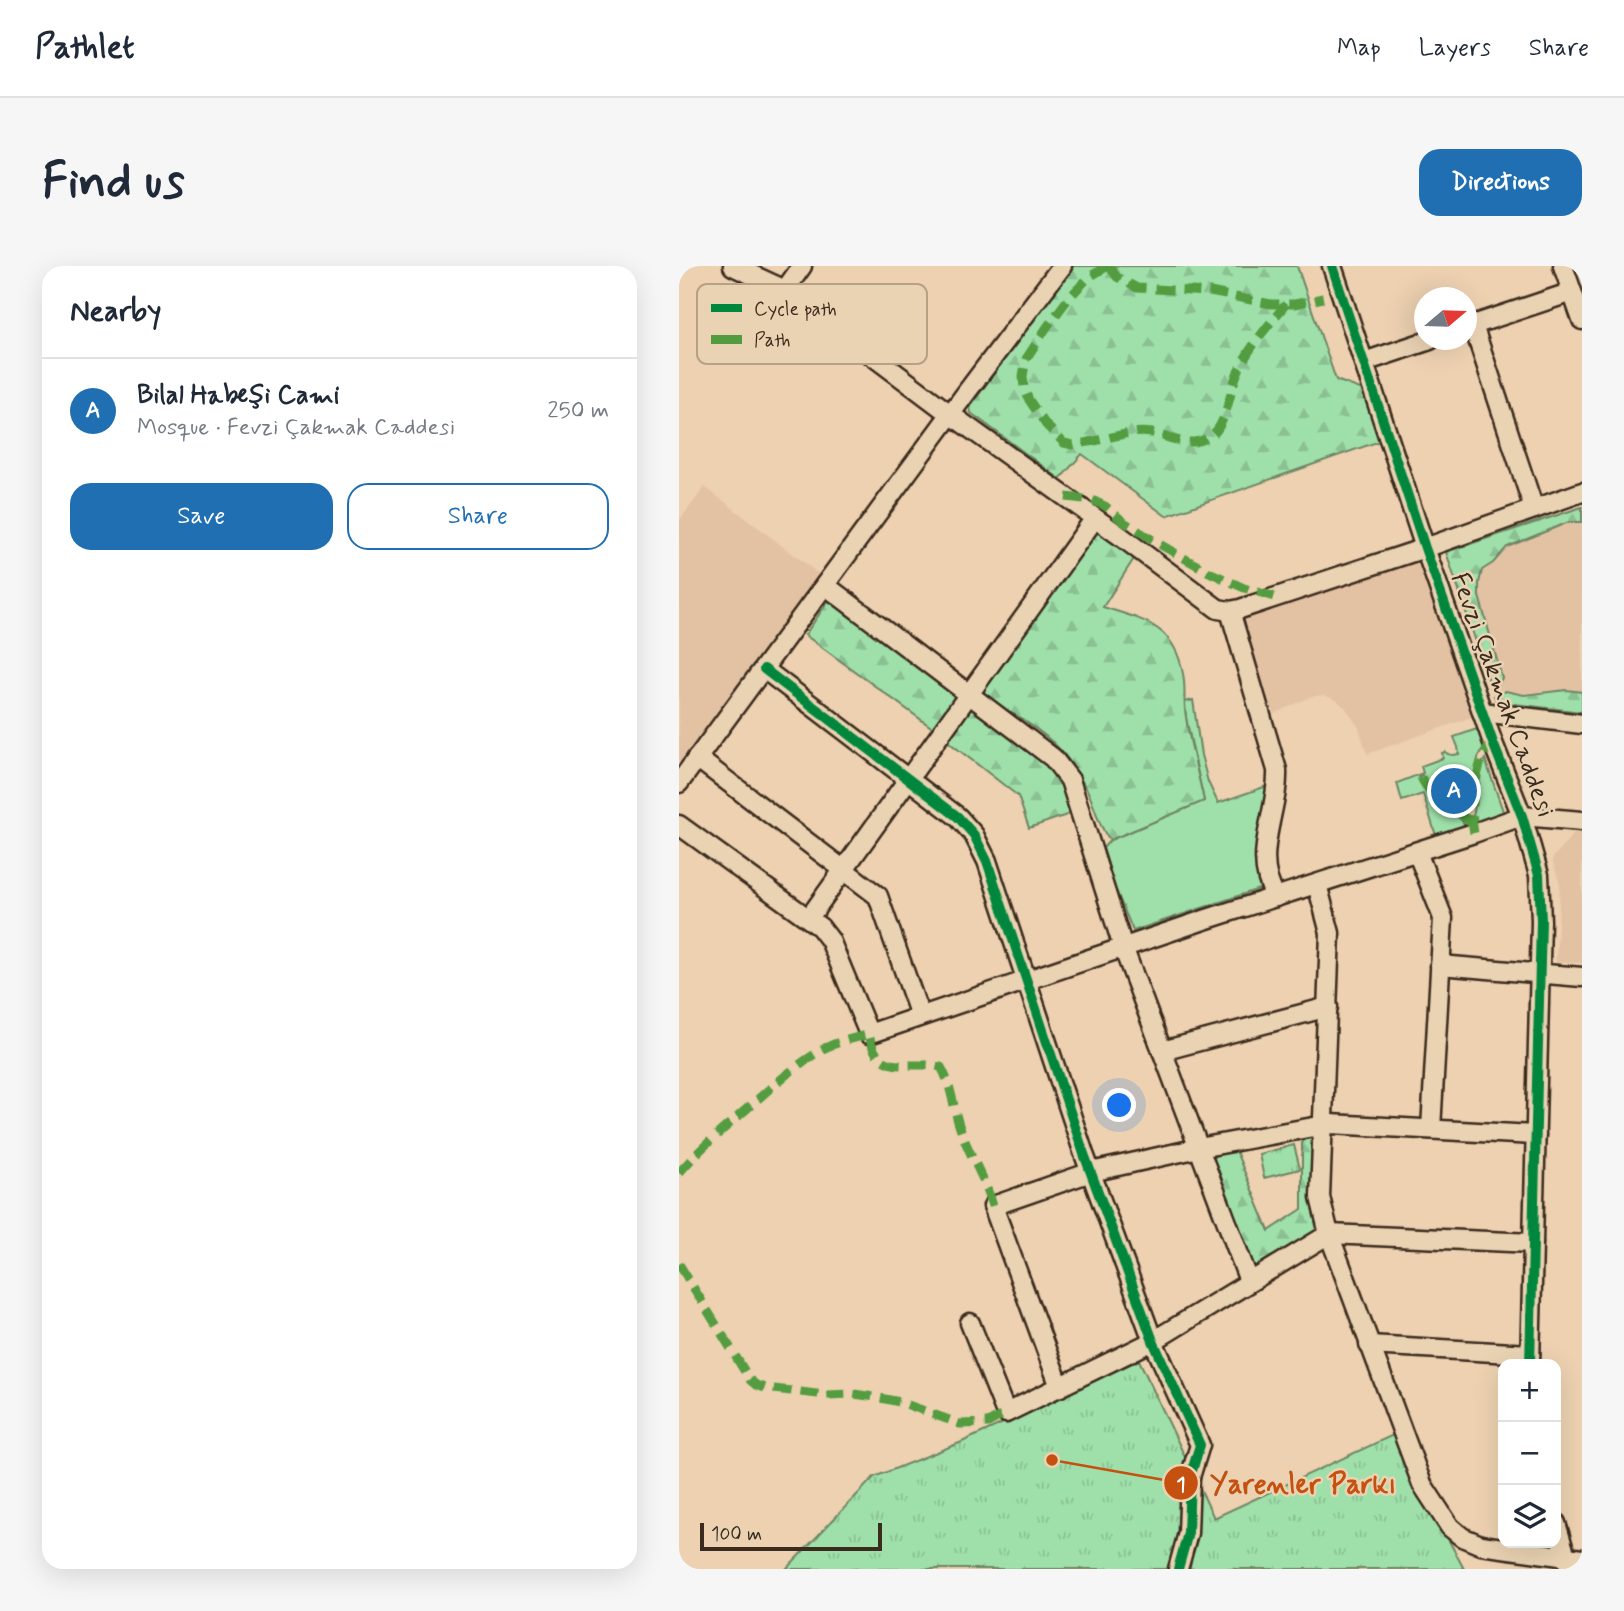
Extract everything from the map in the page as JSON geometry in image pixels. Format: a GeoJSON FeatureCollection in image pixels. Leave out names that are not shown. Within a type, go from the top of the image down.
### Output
{"type":"FeatureCollection","features":[{"type":"Feature","properties":{"kind":"street"},"geometry":{"type":"LineString","coordinates":[[733,266],[772,284]]}},
{"type":"Feature","properties":{"kind":"street"},"geometry":{"type":"LineString","coordinates":[[789,284],[802,266]]}},
{"type":"Feature","properties":{"kind":"street"},"geometry":{"type":"LineString","coordinates":[[679,783],[1062,266]]}},
{"type":"Feature","properties":{"kind":"street","name":"Fevzi Çakmak Caddesi"},"geometry":{"type":"LineString","coordinates":[[1332,266],[1425,548],[1482,712],[1522,816],[1539,875],[1541,921],[1530,1359]]}},
{"type":"Feature","properties":{"kind":"street"},"geometry":{"type":"LineString","coordinates":[[1563,266],[1582,320]]}},
{"type":"Feature","properties":{"kind":"street"},"geometry":{"type":"LineString","coordinates":[[1477,324],[1572,292]]}},
{"type":"Feature","properties":{"kind":"street"},"geometry":{"type":"LineString","coordinates":[[1364,362],[1414,345]]}},
{"type":"Feature","properties":{"kind":"street"},"geometry":{"type":"LineString","coordinates":[[1477,346],[1534,509]]}},
{"type":"Feature","properties":{"kind":"street"},"geometry":{"type":"LineString","coordinates":[[883,364],[1218,609],[1240,609],[1425,548],[1582,492]]}},
{"type":"Feature","properties":{"kind":"street"},"geometry":{"type":"LineString","coordinates":[[809,918],[1095,518]]}},
{"type":"Feature","properties":{"kind":"street"},"geometry":{"type":"LineString","coordinates":[[825,585],[1053,758],[1070,780],[1123,947],[1249,1281]]}},
{"type":"Feature","properties":{"kind":"street"},"geometry":{"type":"LineString","coordinates":[[1230,611],[1276,770],[1265,848],[1269,886],[1276,897]]}},
{"type":"Feature","properties":{"kind":"street"},"geometry":{"type":"LineString","coordinates":[[764,669],[958,817],[974,835],[987,861],[1091,1172],[1153,1341],[1200,1446],[1190,1477],[1188,1533],[1178,1569]]}},
{"type":"Feature","properties":{"kind":"street"},"geometry":{"type":"LineString","coordinates":[[1482,712],[1582,724]]}},
{"type":"Feature","properties":{"kind":"street"},"geometry":{"type":"LineString","coordinates":[[697,758],[878,895],[920,1016]]}},
{"type":"Feature","properties":{"kind":"street"},"geometry":{"type":"LineString","coordinates":[[679,825],[820,927],[830,940],[869,1034],[1522,816],[1582,821]]}},
{"type":"Feature","properties":{"kind":"street"},"geometry":{"type":"LineString","coordinates":[[1417,852],[1443,918],[1431,1129]]}},
{"type":"Feature","properties":{"kind":"street"},"geometry":{"type":"LineString","coordinates":[[1317,884],[1330,933],[1320,1197],[1329,1234],[1369,1345],[1422,1484],[1450,1527],[1462,1537],[1482,1545],[1572,1562]]}},
{"type":"Feature","properties":{"kind":"street"},"geometry":{"type":"LineString","coordinates":[[1440,965],[1582,977]]}},
{"type":"Feature","properties":{"kind":"street"},"geometry":{"type":"LineString","coordinates":[[1162,1051],[1328,1007]]}},
{"type":"Feature","properties":{"kind":"street"},"geometry":{"type":"LineString","coordinates":[[1060,1387],[993,1206],[1091,1172],[1199,1148],[1330,1124],[1536,1135]]}},
{"type":"Feature","properties":{"kind":"street"},"geometry":{"type":"LineString","coordinates":[[970,1323],[1006,1413],[1153,1341],[1329,1234],[1534,1243]]}},
{"type":"Feature","properties":{"kind":"street"},"geometry":{"type":"LineString","coordinates":[[1369,1345],[1530,1359]]}},
{"type":"Feature","properties":{"kind":"street"},"geometry":{"type":"LineString","coordinates":[[1561,1535],[1572,1562]]}},
{"type":"Feature","properties":{"kind":"shaded area"},"geometry":{"type":"Polygon","coordinates":[[[705,487],[823,577],[679,765],[679,521],[705,487]]]}},
{"type":"Feature","properties":{"kind":"shaded area"},"geometry":{"type":"Polygon","coordinates":[[[1582,507],[1582,712],[1497,702],[1446,552],[1582,507]]]}},
{"type":"Feature","properties":{"kind":"shaded area"},"geometry":{"type":"Polygon","coordinates":[[[1417,555],[1472,717],[1367,754],[1359,728],[1345,707],[1336,700],[1323,695],[1310,697],[1274,714],[1240,616],[1417,555]]]}},
{"type":"Feature","properties":{"kind":"shaded area"},"geometry":{"type":"Polygon","coordinates":[[[1577,829],[1582,829],[1582,963],[1556,962],[1560,884],[1552,859],[1577,829]]]}},
{"type":"Feature","properties":{"kind":"green space"},"geometry":{"type":"Polygon","coordinates":[[[1072,266],[1297,266],[1336,380],[1363,390],[1380,441],[1166,516],[1082,454],[1060,479],[971,413],[970,407],[1072,266]]]}},
{"type":"Feature","properties":{"kind":"green space"},"geometry":{"type":"Polygon","coordinates":[[[1582,507],[1582,522],[1569,522],[1507,547],[1493,563],[1482,570],[1479,596],[1502,678],[1492,690],[1446,552],[1582,507]]]}},
{"type":"Feature","properties":{"kind":"green space"},"geometry":{"type":"Polygon","coordinates":[[[1100,529],[1135,557],[1103,607],[1156,627],[1173,645],[1179,658],[1184,679],[1188,728],[1204,801],[1110,840],[1102,828],[1085,786],[1059,749],[1027,723],[981,694],[1094,533],[1100,529]]]}},
{"type":"Feature","properties":{"kind":"green space"},"geometry":{"type":"Polygon","coordinates":[[[829,600],[957,698],[934,729],[805,635],[829,600]]]}},
{"type":"Feature","properties":{"kind":"green space"},"geometry":{"type":"Polygon","coordinates":[[[1566,690],[1582,692],[1582,712],[1497,702],[1494,696],[1506,691],[1524,695],[1566,690]]]}},
{"type":"Feature","properties":{"kind":"green space"},"geometry":{"type":"Polygon","coordinates":[[[1193,700],[1201,755],[1208,782],[1218,803],[1270,785],[1262,888],[1133,931],[1115,888],[1103,848],[1110,840],[1204,801],[1186,718],[1185,702],[1193,700]]]}},
{"type":"Feature","properties":{"kind":"green space"},"geometry":{"type":"Polygon","coordinates":[[[973,706],[1057,771],[1073,813],[1029,828],[1018,796],[946,740],[967,710],[973,706]]]}},
{"type":"Feature","properties":{"kind":"green space"},"geometry":{"type":"Polygon","coordinates":[[[1477,729],[1484,747],[1478,758],[1475,779],[1458,766],[1451,767],[1432,789],[1422,775],[1418,777],[1432,799],[1460,818],[1467,829],[1437,839],[1423,794],[1402,801],[1397,783],[1423,773],[1421,766],[1443,758],[1442,753],[1459,754],[1454,737],[1477,729]]]}},
{"type":"Feature","properties":{"kind":"green space"},"geometry":{"type":"Polygon","coordinates":[[[1485,759],[1505,817],[1476,826],[1473,817],[1485,759]]]}},
{"type":"Feature","properties":{"kind":"green space"},"geometry":{"type":"Polygon","coordinates":[[[1303,1136],[1310,1137],[1315,1143],[1320,1228],[1258,1267],[1251,1267],[1210,1156],[1235,1149],[1269,1231],[1302,1209],[1303,1136]]]}},
{"type":"Feature","properties":{"kind":"green space"},"geometry":{"type":"Polygon","coordinates":[[[1294,1145],[1300,1169],[1264,1178],[1259,1154],[1294,1145]]]}},
{"type":"Feature","properties":{"kind":"green space"},"geometry":{"type":"Polygon","coordinates":[[[1139,1360],[1214,1518],[1393,1435],[1464,1569],[786,1569],[874,1477],[962,1442],[1139,1360]]]}},
{"type":"Feature","properties":{"kind":"marked path"},"geometry":{"type":"LineString","coordinates":[[1108,266],[1089,277],[1068,299],[1026,359],[1023,376],[1029,400],[1046,425],[1064,443],[1073,445],[1139,432],[1188,442],[1209,437],[1221,424],[1237,374],[1247,355],[1286,304]]}},
{"type":"Feature","properties":{"kind":"marked path"},"geometry":{"type":"LineString","coordinates":[[1109,266],[1117,277],[1137,288],[1210,292],[1271,304],[1295,304],[1323,298]]}},
{"type":"Feature","properties":{"kind":"marked path"},"geometry":{"type":"LineString","coordinates":[[1066,497],[1092,500],[1105,506],[1124,522],[1209,572],[1244,588],[1275,597]]}},
{"type":"Feature","properties":{"kind":"marked path"},"geometry":{"type":"LineString","coordinates":[[1474,833],[1473,805],[1478,773],[1484,754],[1493,743]]}},
{"type":"Feature","properties":{"kind":"marked path"},"geometry":{"type":"LineString","coordinates":[[1421,777],[1436,797],[1472,823]]}},
{"type":"Feature","properties":{"kind":"marked path"},"geometry":{"type":"LineString","coordinates":[[679,1173],[713,1138],[797,1067],[827,1047],[869,1034],[873,1048],[887,1063],[941,1067],[963,1135],[993,1206]]}},
{"type":"Feature","properties":{"kind":"marked path"},"geometry":{"type":"LineString","coordinates":[[679,1264],[750,1380],[756,1385],[826,1395],[854,1394],[875,1397],[900,1402],[960,1424],[988,1423],[1006,1413]]}},
{"type":"Feature","properties":{"kind":"cycle path"},"geometry":{"type":"LineString","coordinates":[[1332,266],[1425,548],[1493,743],[1522,816],[1539,875],[1541,921],[1530,1359]]}},
{"type":"Feature","properties":{"kind":"cycle path"},"geometry":{"type":"LineString","coordinates":[[764,669],[958,817],[974,835],[987,861],[1084,1154],[1153,1341],[1200,1445],[1190,1477],[1188,1533],[1178,1569]]}},
{"type":"Feature","properties":{"kind":"place","name":"Bilal Habeşi Cami"},"geometry":{"type":"Point","coordinates":[1454,791]}},
{"type":"Feature","properties":{"kind":"place","name":"Yarenler Parkı"},"geometry":{"type":"Point","coordinates":[1052,1460]}}]}
